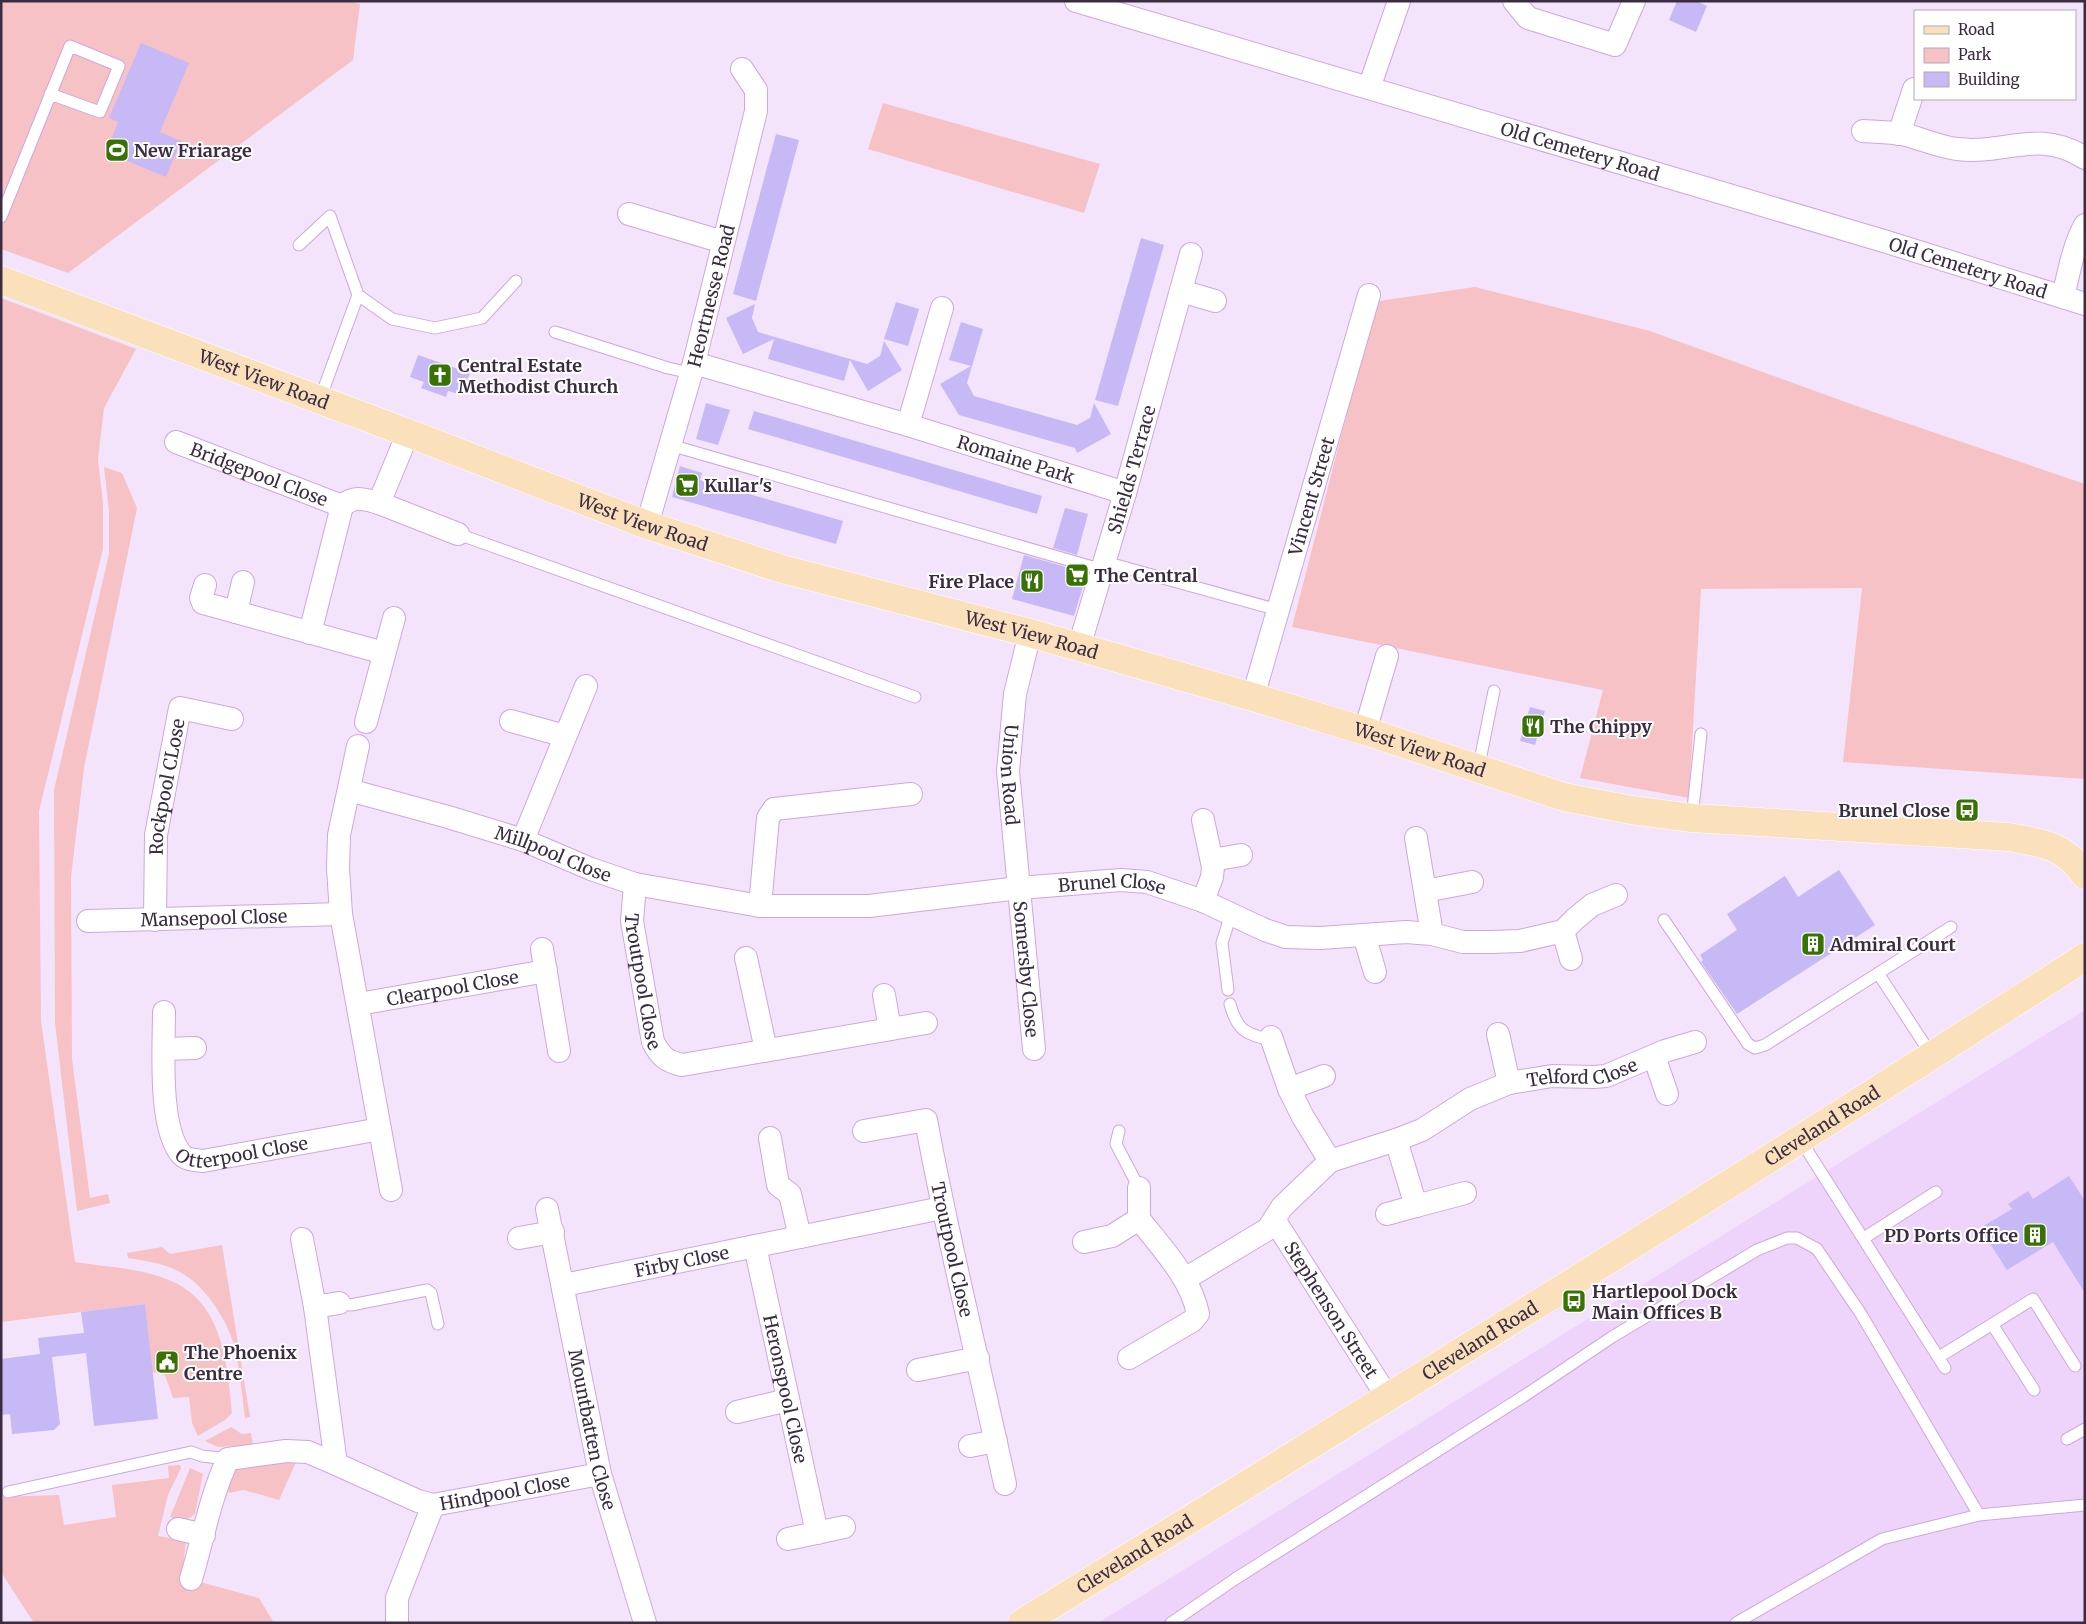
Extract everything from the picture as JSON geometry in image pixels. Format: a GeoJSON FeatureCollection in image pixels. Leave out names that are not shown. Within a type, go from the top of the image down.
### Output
{"type":"FeatureCollection","features":[{"type":"Feature","properties":{"kind":"main road","name":"West View Road"},"geometry":{"type":"LineString","coordinates":[[1,280],[647,525],[782,569],[1030,633],[1253,697],[1365,731],[1564,797],[1631,810],[1692,818],[2009,837],[2037,842],[2060,849],[2079,866],[2085,875]]}},
{"type":"Feature","properties":{"kind":"main road","name":"Cleveland Road"},"geometry":{"type":"LineString","coordinates":[[1022,1623],[1388,1398],[1932,1056],[2085,957]]}},
{"type":"Feature","properties":{"kind":"street","name":"Old Cemetery Road"},"geometry":{"type":"LineString","coordinates":[[1076,1],[1896,245],[2085,304]]}},
{"type":"Feature","properties":{"kind":"street"},"geometry":{"type":"LineString","coordinates":[[1369,88],[1399,1]]}},
{"type":"Feature","properties":{"kind":"street"},"geometry":{"type":"LineString","coordinates":[[1514,1],[1528,18],[1615,44],[1634,1]]}},
{"type":"Feature","properties":{"kind":"street","name":"Heortnesse Road"},"geometry":{"type":"LineString","coordinates":[[647,525],[692,368],[756,111],[756,90],[742,70]]}},
{"type":"Feature","properties":{"kind":"street"},"geometry":{"type":"LineString","coordinates":[[1899,134],[1914,89]]}},
{"type":"Feature","properties":{"kind":"street"},"geometry":{"type":"LineString","coordinates":[[1863,131],[1899,134],[1956,149],[1969,150],[2020,144],[2050,143],[2062,146],[2085,158]]}},
{"type":"Feature","properties":{"kind":"street"},"geometry":{"type":"LineString","coordinates":[[629,214],[723,242]]}},
{"type":"Feature","properties":{"kind":"street"},"geometry":{"type":"LineString","coordinates":[[2063,297],[2072,256],[2085,225]]}},
{"type":"Feature","properties":{"kind":"street","name":"Shields Terrace"},"geometry":{"type":"LineString","coordinates":[[1079,647],[1126,493],[1192,254]]}},
{"type":"Feature","properties":{"kind":"street"},"geometry":{"type":"LineString","coordinates":[[1181,291],[1216,301]]}},
{"type":"Feature","properties":{"kind":"street","name":"Vincent Street"},"geometry":{"type":"LineString","coordinates":[[1253,697],[1369,295]]}},
{"type":"Feature","properties":{"kind":"street"},"geometry":{"type":"LineString","coordinates":[[908,425],[942,308]]}},
{"type":"Feature","properties":{"kind":"street","name":"Romaine Park"},"geometry":{"type":"LineString","coordinates":[[692,368],[908,425],[1126,493]]}},
{"type":"Feature","properties":{"kind":"street"},"geometry":{"type":"LineString","coordinates":[[379,503],[408,433]]}},
{"type":"Feature","properties":{"kind":"street","name":"Bridgepool Close"},"geometry":{"type":"LineString","coordinates":[[176,442],[342,506]]}},
{"type":"Feature","properties":{"kind":"street","name":"Bridgepool Close"},"geometry":{"type":"LineString","coordinates":[[310,633],[342,506],[349,500],[358,498],[379,503],[458,534]]}},
{"type":"Feature","properties":{"kind":"street"},"geometry":{"type":"LineString","coordinates":[[236,612],[243,582]]}},
{"type":"Feature","properties":{"kind":"street"},"geometry":{"type":"LineString","coordinates":[[205,585],[201,598],[203,603],[384,653]]}},
{"type":"Feature","properties":{"kind":"street"},"geometry":{"type":"LineString","coordinates":[[366,722],[394,618]]}},
{"type":"Feature","properties":{"kind":"street","name":"Union Road"},"geometry":{"type":"LineString","coordinates":[[1019,888],[1008,771],[1015,694],[1030,633]]}},
{"type":"Feature","properties":{"kind":"street"},"geometry":{"type":"LineString","coordinates":[[1365,731],[1387,656]]}},
{"type":"Feature","properties":{"kind":"street"},"geometry":{"type":"LineString","coordinates":[[523,840],[586,686]]}},
{"type":"Feature","properties":{"kind":"street","name":"Rockpool CLose"},"geometry":{"type":"LineString","coordinates":[[155,920],[156,835],[180,708],[232,719]]}},
{"type":"Feature","properties":{"kind":"street"},"geometry":{"type":"LineString","coordinates":[[511,721],[565,736]]}},
{"type":"Feature","properties":{"kind":"street"},"geometry":{"type":"LineString","coordinates":[[358,746],[339,835],[338,868],[341,914],[359,1004],[391,1190]]}},
{"type":"Feature","properties":{"kind":"street","name":"Millpool Close"},"geometry":{"type":"LineString","coordinates":[[349,790],[523,840],[591,869],[635,884],[760,906],[869,906],[1019,888]]}},
{"type":"Feature","properties":{"kind":"street"},"geometry":{"type":"LineString","coordinates":[[760,906],[768,818],[774,809],[911,794]]}},
{"type":"Feature","properties":{"kind":"street"},"geometry":{"type":"LineString","coordinates":[[1203,820],[1213,867],[1212,877],[1203,901]]}},
{"type":"Feature","properties":{"kind":"street"},"geometry":{"type":"LineString","coordinates":[[1416,838],[1432,934]]}},
{"type":"Feature","properties":{"kind":"street"},"geometry":{"type":"LineString","coordinates":[[1212,860],[1241,855]]}},
{"type":"Feature","properties":{"kind":"street","name":"Brunel Close"},"geometry":{"type":"LineString","coordinates":[[1019,888],[1121,880],[1147,882],[1203,901],[1265,930],[1286,937],[1320,938],[1406,932],[1432,934],[1463,942],[1491,942],[1520,941],[1563,931]]}},
{"type":"Feature","properties":{"kind":"street"},"geometry":{"type":"LineString","coordinates":[[1425,891],[1472,882]]}},
{"type":"Feature","properties":{"kind":"street","name":"Troutpool Close"},"geometry":{"type":"LineString","coordinates":[[635,884],[632,921],[653,1042],[659,1054],[667,1061],[682,1065],[926,1023]]}},
{"type":"Feature","properties":{"kind":"street","name":"Somersby Close"},"geometry":{"type":"LineString","coordinates":[[1019,888],[1034,1049]]}},
{"type":"Feature","properties":{"kind":"street"},"geometry":{"type":"LineString","coordinates":[[1570,959],[1563,931],[1574,919],[1592,905],[1616,895]]}},
{"type":"Feature","properties":{"kind":"street","name":"Mansepool Close"},"geometry":{"type":"LineString","coordinates":[[88,921],[341,914]]}},
{"type":"Feature","properties":{"kind":"street"},"geometry":{"type":"LineString","coordinates":[[1364,935],[1375,972]]}},
{"type":"Feature","properties":{"kind":"street"},"geometry":{"type":"LineString","coordinates":[[542,949],[559,1051]]}},
{"type":"Feature","properties":{"kind":"street"},"geometry":{"type":"LineString","coordinates":[[746,958],[766,1050]]}},
{"type":"Feature","properties":{"kind":"street","name":"Clearpool Close"},"geometry":{"type":"LineString","coordinates":[[359,1004],[546,971]]}},
{"type":"Feature","properties":{"kind":"street"},"geometry":{"type":"LineString","coordinates":[[884,996],[890,1029]]}},
{"type":"Feature","properties":{"kind":"street","name":"Otterpool Close"},"geometry":{"type":"LineString","coordinates":[[164,1012],[164,1093],[170,1132],[174,1144],[183,1156],[191,1160],[204,1161],[380,1129]]}},
{"type":"Feature","properties":{"kind":"street","name":"Telford Close"},"geometry":{"type":"LineString","coordinates":[[1498,1034],[1509,1083]]}},
{"type":"Feature","properties":{"kind":"street"},"geometry":{"type":"LineString","coordinates":[[1272,1039],[1289,1089],[1303,1117],[1330,1161]]}},
{"type":"Feature","properties":{"kind":"street","name":"Telford Close"},"geometry":{"type":"LineString","coordinates":[[1184,1279],[1268,1228],[1275,1221],[1282,1207],[1330,1161],[1422,1130],[1470,1099],[1509,1083],[1552,1076],[1606,1076],[1654,1056],[1695,1042]]}},
{"type":"Feature","properties":{"kind":"street"},"geometry":{"type":"LineString","coordinates":[[164,1049],[195,1048]]}},
{"type":"Feature","properties":{"kind":"street","name":"Telford Close"},"geometry":{"type":"LineString","coordinates":[[1654,1056],[1667,1094]]}},
{"type":"Feature","properties":{"kind":"street"},"geometry":{"type":"LineString","coordinates":[[1289,1089],[1324,1076]]}},
{"type":"Feature","properties":{"kind":"street","name":"Troutpool Close"},"geometry":{"type":"LineString","coordinates":[[864,1131],[926,1120],[942,1208],[978,1358],[1005,1484]]}},
{"type":"Feature","properties":{"kind":"street"},"geometry":{"type":"LineString","coordinates":[[770,1138],[778,1185],[790,1194],[800,1237]]}},
{"type":"Feature","properties":{"kind":"street"},"geometry":{"type":"LineString","coordinates":[[1396,1140],[1416,1206]]}},
{"type":"Feature","properties":{"kind":"street"},"geometry":{"type":"LineString","coordinates":[[1130,1358],[1192,1321],[1198,1314],[1196,1302],[1184,1279],[1139,1219],[1139,1188]]}},
{"type":"Feature","properties":{"kind":"street"},"geometry":{"type":"LineString","coordinates":[[1387,1214],[1465,1193]]}},
{"type":"Feature","properties":{"kind":"street","name":"Firby Close"},"geometry":{"type":"LineString","coordinates":[[564,1285],[942,1208]]}},
{"type":"Feature","properties":{"kind":"street","name":"Mountbatten Close"},"geometry":{"type":"LineString","coordinates":[[548,1209],[600,1474],[645,1623]]}},
{"type":"Feature","properties":{"kind":"street"},"geometry":{"type":"LineString","coordinates":[[1084,1242],[1112,1236],[1139,1219]]}},
{"type":"Feature","properties":{"kind":"street","name":"Stephenson Street"},"geometry":{"type":"LineString","coordinates":[[1275,1221],[1388,1398]]}},
{"type":"Feature","properties":{"kind":"street"},"geometry":{"type":"LineString","coordinates":[[520,1238],[553,1232]]}},
{"type":"Feature","properties":{"kind":"street"},"geometry":{"type":"LineString","coordinates":[[302,1239],[315,1307],[336,1464]]}},
{"type":"Feature","properties":{"kind":"street","name":"Heronspool Close"},"geometry":{"type":"LineString","coordinates":[[755,1246],[817,1533]]}},
{"type":"Feature","properties":{"kind":"street"},"geometry":{"type":"LineString","coordinates":[[315,1307],[339,1303]]}},
{"type":"Feature","properties":{"kind":"street"},"geometry":{"type":"LineString","coordinates":[[918,1370],[978,1358]]}},
{"type":"Feature","properties":{"kind":"street"},"geometry":{"type":"LineString","coordinates":[[737,1412],[788,1400]]}},
{"type":"Feature","properties":{"kind":"street"},"geometry":{"type":"LineString","coordinates":[[970,1446],[996,1441]]}},
{"type":"Feature","properties":{"kind":"street","name":"Hindpool Close"},"geometry":{"type":"LineString","coordinates":[[228,1459],[286,1451],[308,1452],[433,1505],[600,1474]]}},
{"type":"Feature","properties":{"kind":"street"},"geometry":{"type":"LineString","coordinates":[[191,1578],[204,1535],[216,1482],[228,1459]]}},
{"type":"Feature","properties":{"kind":"street"},"geometry":{"type":"LineString","coordinates":[[397,1623],[397,1598],[433,1505]]}},
{"type":"Feature","properties":{"kind":"street"},"geometry":{"type":"LineString","coordinates":[[788,1539],[844,1527]]}},
{"type":"Feature","properties":{"kind":"street"},"geometry":{"type":"LineString","coordinates":[[178,1530],[204,1535]]}},
{"type":"Feature","properties":{"kind":"lane"},"geometry":{"type":"LineString","coordinates":[[1,217],[50,94],[70,46],[118,66],[100,112],[50,94]]}},
{"type":"Feature","properties":{"kind":"lane"},"geometry":{"type":"LineString","coordinates":[[299,245],[330,216],[358,295],[392,319],[435,328],[482,318],[516,281]]}},
{"type":"Feature","properties":{"kind":"lane"},"geometry":{"type":"LineString","coordinates":[[320,400],[358,295]]}},
{"type":"Feature","properties":{"kind":"lane"},"geometry":{"type":"LineString","coordinates":[[556,332],[668,368],[692,368]]}},
{"type":"Feature","properties":{"kind":"lane"},"geometry":{"type":"LineString","coordinates":[[670,444],[1104,566],[1278,610]]}},
{"type":"Feature","properties":{"kind":"lane"},"geometry":{"type":"LineString","coordinates":[[458,534],[915,698]]}},
{"type":"Feature","properties":{"kind":"lane"},"geometry":{"type":"LineString","coordinates":[[1478,770],[1494,691]]}},
{"type":"Feature","properties":{"kind":"lane"},"geometry":{"type":"LineString","coordinates":[[1692,818],[1701,734]]}},
{"type":"Feature","properties":{"kind":"lane"},"geometry":{"type":"LineString","coordinates":[[1228,990],[1222,943],[1231,914]]}},
{"type":"Feature","properties":{"kind":"lane"},"geometry":{"type":"LineString","coordinates":[[1664,920],[1748,1044],[1755,1048],[1765,1045],[1951,927]]}},
{"type":"Feature","properties":{"kind":"lane"},"geometry":{"type":"LineString","coordinates":[[1878,973],[1932,1056]]}},
{"type":"Feature","properties":{"kind":"lane"},"geometry":{"type":"LineString","coordinates":[[1230,1004],[1234,1020],[1247,1033],[1272,1039]]}},
{"type":"Feature","properties":{"kind":"lane"},"geometry":{"type":"LineString","coordinates":[[1119,1131],[1116,1144],[1139,1188]]}},
{"type":"Feature","properties":{"kind":"lane"},"geometry":{"type":"LineString","coordinates":[[1800,1138],[1946,1368]]}},
{"type":"Feature","properties":{"kind":"lane"},"geometry":{"type":"LineString","coordinates":[[1864,1238],[1936,1192]]}},
{"type":"Feature","properties":{"kind":"lane"},"geometry":{"type":"LineString","coordinates":[[1171,1623],[1236,1579],[1524,1396],[1612,1337],[1757,1250],[1787,1238],[1797,1238],[1816,1249],[1861,1314],[1979,1515]]}},
{"type":"Feature","properties":{"kind":"lane"},"geometry":{"type":"LineString","coordinates":[[339,1303],[351,1305],[427,1290],[431,1293],[438,1324]]}},
{"type":"Feature","properties":{"kind":"lane"},"geometry":{"type":"LineString","coordinates":[[1939,1357],[2033,1298],[2075,1366]]}},
{"type":"Feature","properties":{"kind":"lane"},"geometry":{"type":"LineString","coordinates":[[1992,1324],[2034,1390]]}},
{"type":"Feature","properties":{"kind":"lane"},"geometry":{"type":"LineString","coordinates":[[2068,1439],[2085,1429]]}},
{"type":"Feature","properties":{"kind":"lane"},"geometry":{"type":"LineString","coordinates":[[8,1492],[191,1452],[202,1456],[228,1459]]}},
{"type":"Feature","properties":{"kind":"lane"},"geometry":{"type":"LineString","coordinates":[[1736,1623],[1882,1539],[1979,1515],[2085,1505]]}},
{"type":"Feature","properties":{"kind":"shaded area"},"geometry":{"type":"Polygon","coordinates":[[[2085,1010],[2085,1623],[1098,1623],[2085,1010]]]}},
{"type":"Feature","properties":{"kind":"green space","name":"New Friarage"},"geometry":{"type":"Polygon","coordinates":[[[1,1],[348,1],[360,4],[353,60],[68,273],[1,249],[1,1]]]}},
{"type":"Feature","properties":{"kind":"green space"},"geometry":{"type":"Polygon","coordinates":[[[883,103],[1100,164],[1084,213],[868,149],[883,103]]]}},
{"type":"Feature","properties":{"kind":"green space"},"geometry":{"type":"Polygon","coordinates":[[[1475,287],[1650,331],[1862,408],[2085,484],[2085,779],[1843,762],[1862,588],[1701,589],[1689,798],[1580,778],[1603,690],[1292,627],[1356,378],[1379,301],[1475,287]]]}},
{"type":"Feature","properties":{"kind":"green space"},"geometry":{"type":"Polygon","coordinates":[[[1,298],[136,349],[104,408],[98,459],[103,503],[103,549],[39,811],[41,1021],[75,1262],[135,1270],[169,1280],[187,1290],[201,1303],[211,1318],[219,1336],[228,1374],[232,1413],[225,1420],[198,1436],[192,1423],[189,1397],[173,1398],[165,1375],[152,1372],[145,1304],[1,1322],[1,298]]]}},
{"type":"Feature","properties":{"kind":"green space"},"geometry":{"type":"Polygon","coordinates":[[[104,467],[122,473],[137,508],[84,768],[71,877],[72,1059],[90,1198],[108,1194],[110,1203],[77,1211],[55,1023],[54,790],[109,554],[109,511],[104,467]]]}},
{"type":"Feature","properties":{"kind":"green space"},"geometry":{"type":"Polygon","coordinates":[[[222,1245],[250,1417],[245,1418],[235,1349],[222,1316],[215,1305],[198,1286],[180,1272],[161,1264],[128,1258],[127,1253],[162,1247],[170,1254],[222,1245]]]}},
{"type":"Feature","properties":{"kind":"green space"},"geometry":{"type":"Polygon","coordinates":[[[231,1427],[242,1434],[251,1433],[253,1445],[218,1447],[205,1441],[231,1427]]]}},
{"type":"Feature","properties":{"kind":"green space"},"geometry":{"type":"Polygon","coordinates":[[[297,1460],[279,1500],[244,1490],[229,1493],[230,1478],[238,1466],[297,1460]]]}},
{"type":"Feature","properties":{"kind":"green space"},"geometry":{"type":"Polygon","coordinates":[[[180,1465],[181,1468],[168,1495],[158,1536],[186,1541],[182,1577],[259,1598],[274,1623],[35,1623],[1,1572],[1,1497],[59,1495],[64,1525],[116,1517],[112,1485],[169,1478],[168,1466],[180,1465]]]}},
{"type":"Feature","properties":{"kind":"green space"},"geometry":{"type":"Polygon","coordinates":[[[190,1468],[203,1474],[195,1514],[185,1521],[170,1517],[190,1468]]]}},
{"type":"Feature","properties":{"kind":"building"},"geometry":{"type":"Polygon","coordinates":[[[1677,1],[1697,1],[1707,6],[1696,32],[1669,20],[1677,1]]]}},
{"type":"Feature","properties":{"kind":"building"},"geometry":{"type":"Polygon","coordinates":[[[141,43],[189,63],[160,132],[181,141],[166,177],[106,152],[118,122],[109,118],[141,43]]]}},
{"type":"Feature","properties":{"kind":"building"},"geometry":{"type":"Polygon","coordinates":[[[776,134],[799,140],[756,301],[733,294],[776,134]]]}},
{"type":"Feature","properties":{"kind":"building"},"geometry":{"type":"Polygon","coordinates":[[[1141,238],[1164,245],[1118,406],[1095,400],[1141,238]]]}},
{"type":"Feature","properties":{"kind":"building"},"geometry":{"type":"Polygon","coordinates":[[[896,302],[919,309],[908,346],[884,339],[896,302]]]}},
{"type":"Feature","properties":{"kind":"building"},"geometry":{"type":"Polygon","coordinates":[[[755,304],[752,318],[758,332],[867,364],[880,356],[884,341],[902,370],[868,391],[850,360],[844,381],[768,359],[774,339],[743,354],[726,318],[755,304]]]}},
{"type":"Feature","properties":{"kind":"building"},"geometry":{"type":"Polygon","coordinates":[[[961,322],[983,329],[967,383],[974,396],[1077,425],[1090,418],[1094,403],[1111,434],[1077,453],[1075,448],[959,415],[940,384],[971,366],[949,360],[961,322]]]}},
{"type":"Feature","properties":{"kind":"building","name":"Central Estate Methodist Church"},"geometry":{"type":"Polygon","coordinates":[[[418,355],[470,373],[462,395],[448,391],[446,397],[421,388],[424,382],[410,377],[418,355]]]}},
{"type":"Feature","properties":{"kind":"building"},"geometry":{"type":"Polygon","coordinates":[[[706,403],[730,410],[718,445],[696,439],[706,403]]]}},
{"type":"Feature","properties":{"kind":"building"},"geometry":{"type":"Polygon","coordinates":[[[754,411],[1042,496],[1037,514],[748,429],[754,411]]]}},
{"type":"Feature","properties":{"kind":"building"},"geometry":{"type":"Polygon","coordinates":[[[680,466],[702,473],[700,480],[843,521],[836,544],[672,497],[680,466]]]}},
{"type":"Feature","properties":{"kind":"building"},"geometry":{"type":"Polygon","coordinates":[[[1065,508],[1088,514],[1077,555],[1053,548],[1065,508]]]}},
{"type":"Feature","properties":{"kind":"building"},"geometry":{"type":"Polygon","coordinates":[[[1024,555],[1087,573],[1074,616],[1012,599],[1024,555]]]}},
{"type":"Feature","properties":{"kind":"building","name":"The Chippy"},"geometry":{"type":"Polygon","coordinates":[[[1530,707],[1545,711],[1535,745],[1520,741],[1530,707]]]}},
{"type":"Feature","properties":{"kind":"building","name":"Admiral Court"},"geometry":{"type":"Polygon","coordinates":[[[1839,870],[1875,925],[1737,1014],[1701,962],[1703,960],[1700,955],[1737,930],[1727,914],[1785,876],[1798,897],[1839,870]]]}},
{"type":"Feature","properties":{"kind":"building","name":"PD Ports Office"},"geometry":{"type":"Polygon","coordinates":[[[2069,1176],[2085,1201],[2085,1293],[2053,1242],[2007,1270],[1980,1228],[2012,1209],[2008,1204],[2028,1191],[2033,1199],[2069,1176]]]}},
{"type":"Feature","properties":{"kind":"building"},"geometry":{"type":"Polygon","coordinates":[[[145,1304],[158,1419],[94,1426],[86,1353],[52,1357],[60,1424],[54,1430],[12,1434],[10,1414],[1,1415],[1,1359],[40,1354],[38,1338],[84,1333],[81,1312],[145,1304]]]}},
{"type":"Feature","properties":{"kind":"place","name":"New Friarage"},"geometry":{"type":"Point","coordinates":[117,150]}},
{"type":"Feature","properties":{"kind":"place","name":"Central Estate Methodist Church"},"geometry":{"type":"Point","coordinates":[440,375]}},
{"type":"Feature","properties":{"kind":"place","name":"Kullar's"},"geometry":{"type":"Point","coordinates":[687,485]}},
{"type":"Feature","properties":{"kind":"place","name":"The Central"},"geometry":{"type":"Point","coordinates":[1077,575]}},
{"type":"Feature","properties":{"kind":"place","name":"Fire Place"},"geometry":{"type":"Point","coordinates":[1032,581]}},
{"type":"Feature","properties":{"kind":"place","name":"The Chippy"},"geometry":{"type":"Point","coordinates":[1533,726]}},
{"type":"Feature","properties":{"kind":"place","name":"Brunel Close"},"geometry":{"type":"Point","coordinates":[1967,810]}},
{"type":"Feature","properties":{"kind":"place","name":"Admiral Court"},"geometry":{"type":"Point","coordinates":[1813,944]}},
{"type":"Feature","properties":{"kind":"place","name":"PD Ports Office"},"geometry":{"type":"Point","coordinates":[2035,1235]}},
{"type":"Feature","properties":{"kind":"place","name":"Hartlepool Dock Main Offices B"},"geometry":{"type":"Point","coordinates":[1574,1301]}},
{"type":"Feature","properties":{"kind":"place","name":"The Phoenix Centre"},"geometry":{"type":"Point","coordinates":[167,1362]}}]}
